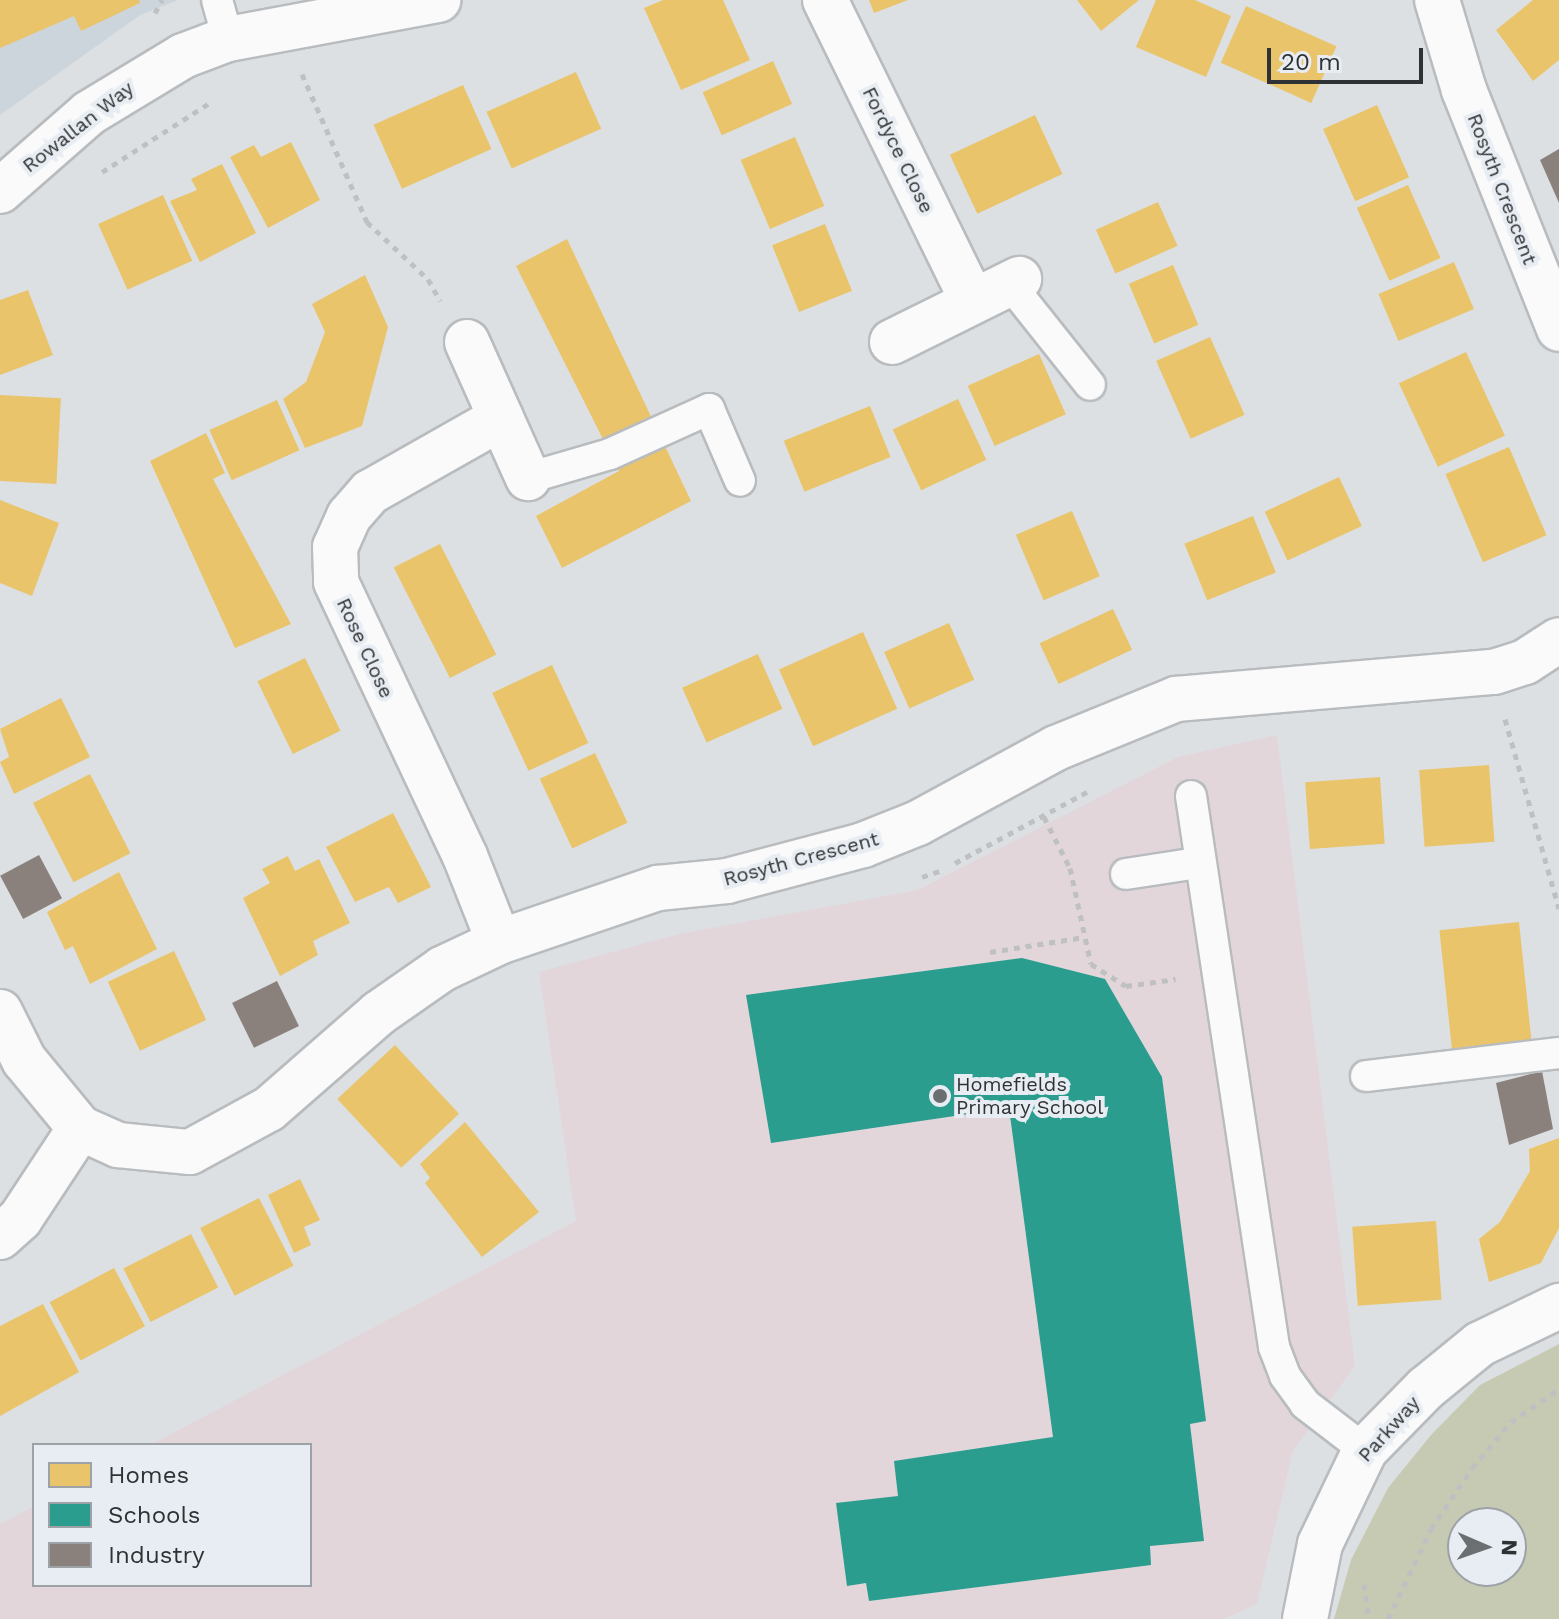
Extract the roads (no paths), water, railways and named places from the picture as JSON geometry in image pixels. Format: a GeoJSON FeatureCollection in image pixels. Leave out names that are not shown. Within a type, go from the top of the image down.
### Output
{"type":"FeatureCollection","features":[{"type":"Feature","properties":{"kind":"street","name":"Rowallan Way"},"geometry":{"type":"LineString","coordinates":[[0,191],[89,113],[222,19],[438,0]]}},
{"type":"Feature","properties":{"kind":"street","name":"Fordyce Close"},"geometry":{"type":"LineString","coordinates":[[825,0],[1000,287]]}},
{"type":"Feature","properties":{"kind":"street","name":"Rosyth Crescent"},"geometry":{"type":"LineString","coordinates":[[1437,0],[1464,90],[1559,329]]}},
{"type":"Feature","properties":{"kind":"street"},"geometry":{"type":"LineString","coordinates":[[892,342],[1000,287]]}},
{"type":"Feature","properties":{"kind":"street"},"geometry":{"type":"LineString","coordinates":[[467,342],[528,478]]}},
{"type":"Feature","properties":{"kind":"street","name":"Rose Close"},"geometry":{"type":"LineString","coordinates":[[499,942],[465,856],[347,614],[336,582],[335,547],[349,516],[370,492],[501,418]]}},
{"type":"Feature","properties":{"kind":"street","name":"Rosyth Crescent"},"geometry":{"type":"LineString","coordinates":[[0,1012],[24,1060],[80,1128],[118,1145],[154,1152],[190,1152],[226,1136],[269,1109],[379,1013],[442,969],[499,942],[658,888],[727,881],[863,845],[918,823],[1056,748],[1176,699],[1494,672],[1525,662],[1559,640]]}},
{"type":"Feature","properties":{"kind":"street"},"geometry":{"type":"LineString","coordinates":[[0,1237],[20,1219],[80,1128]]}},
{"type":"Feature","properties":{"kind":"street","name":"Parkway"},"geometry":{"type":"LineString","coordinates":[[1305,1619],[1320,1544],[1365,1450],[1426,1388],[1480,1344],[1559,1306]]}},
{"type":"Feature","properties":{"kind":"lane"},"geometry":{"type":"LineString","coordinates":[[1000,287],[1090,385]]}},
{"type":"Feature","properties":{"kind":"lane"},"geometry":{"type":"LineString","coordinates":[[528,478],[610,454],[709,409],[740,481]]}},
{"type":"Feature","properties":{"kind":"lane"},"geometry":{"type":"LineString","coordinates":[[1191,796],[1198,863],[1274,1347],[1285,1376],[1305,1404],[1365,1450]]}},
{"type":"Feature","properties":{"kind":"lane"},"geometry":{"type":"LineString","coordinates":[[1126,874],[1198,863]]}},
{"type":"Feature","properties":{"kind":"lane"},"geometry":{"type":"LineString","coordinates":[[1366,1076],[1559,1053]]}},
{"type":"Feature","properties":{"kind":"place","name":"Homefields Primary School"},"geometry":{"type":"Point","coordinates":[940,1096]}}]}
